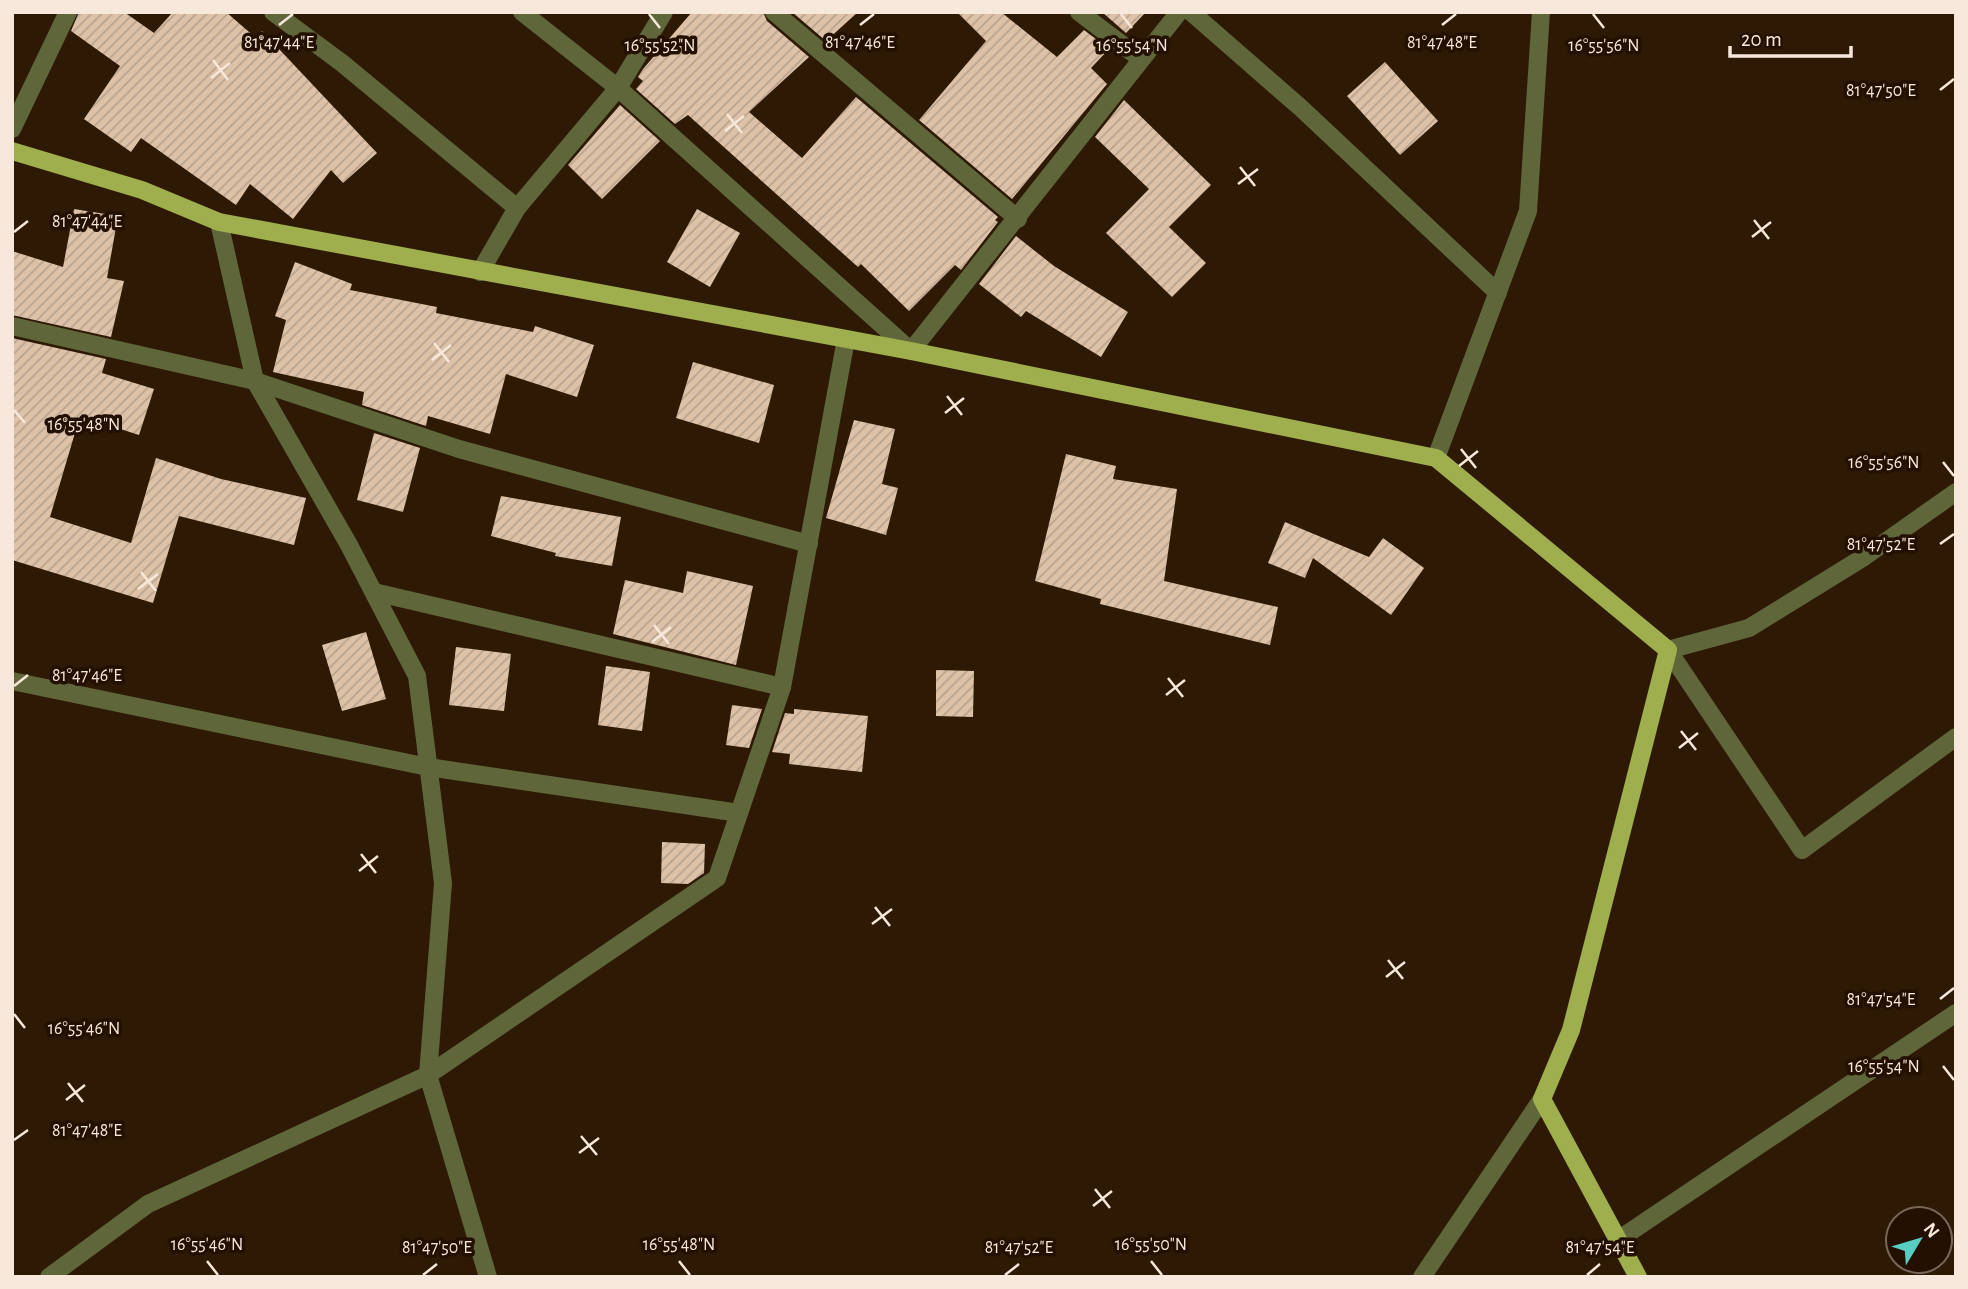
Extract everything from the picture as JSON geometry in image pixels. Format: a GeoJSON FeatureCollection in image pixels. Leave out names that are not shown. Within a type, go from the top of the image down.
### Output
{"type":"FeatureCollection","features":[{"type":"Feature","properties":{"kind":"main road"},"geometry":{"type":"LineString","coordinates":[[12,151],[142,190],[219,222],[911,351],[1436,458],[1668,650],[1571,1030],[1542,1099],[1638,1277]]}},
{"type":"Feature","properties":{"kind":"street"},"geometry":{"type":"LineString","coordinates":[[12,129],[68,12]]}},
{"type":"Feature","properties":{"kind":"street"},"geometry":{"type":"LineString","coordinates":[[274,12],[342,63],[517,208]]}},
{"type":"Feature","properties":{"kind":"street"},"geometry":{"type":"LineString","coordinates":[[522,12],[618,88],[911,351],[1179,12]]}},
{"type":"Feature","properties":{"kind":"street"},"geometry":{"type":"LineString","coordinates":[[480,272],[517,208],[618,88],[664,12]]}},
{"type":"Feature","properties":{"kind":"street"},"geometry":{"type":"LineString","coordinates":[[774,12],[1018,219]]}},
{"type":"Feature","properties":{"kind":"street"},"geometry":{"type":"LineString","coordinates":[[1079,12],[1141,59]]}},
{"type":"Feature","properties":{"kind":"street"},"geometry":{"type":"LineString","coordinates":[[1191,12],[1301,108],[1497,293]]}},
{"type":"Feature","properties":{"kind":"street"},"geometry":{"type":"LineString","coordinates":[[1436,458],[1528,211],[1541,12]]}},
{"type":"Feature","properties":{"kind":"street"},"geometry":{"type":"LineString","coordinates":[[219,222],[255,381],[374,592],[417,676],[443,883],[428,1075],[488,1277]]}},
{"type":"Feature","properties":{"kind":"street"},"geometry":{"type":"LineString","coordinates":[[12,326],[255,381],[460,449],[809,544]]}},
{"type":"Feature","properties":{"kind":"street"},"geometry":{"type":"LineString","coordinates":[[49,1277],[148,1204],[428,1075],[717,878],[782,687],[846,339]]}},
{"type":"Feature","properties":{"kind":"street"},"geometry":{"type":"LineString","coordinates":[[1956,492],[1864,557],[1749,628],[1668,650],[1802,850],[1956,737]]}},
{"type":"Feature","properties":{"kind":"street"},"geometry":{"type":"LineString","coordinates":[[374,592],[782,687]]}},
{"type":"Feature","properties":{"kind":"street"},"geometry":{"type":"LineString","coordinates":[[12,681],[428,767],[739,813]]}},
{"type":"Feature","properties":{"kind":"street"},"geometry":{"type":"LineString","coordinates":[[1618,1240],[1956,1013]]}},
{"type":"Feature","properties":{"kind":"street"},"geometry":{"type":"LineString","coordinates":[[1422,1277],[1542,1099]]}},
{"type":"Feature","properties":{"kind":"building"},"geometry":{"type":"Polygon","coordinates":[[[79,12],[124,12],[154,33],[173,12],[226,12],[256,38],[262,31],[377,153],[343,183],[331,170],[293,219],[250,184],[236,205],[141,138],[131,152],[84,119],[120,66],[71,31],[79,12]]]}},
{"type":"Feature","properties":{"kind":"building"},"geometry":{"type":"Polygon","coordinates":[[[692,12],[763,12],[767,21],[809,57],[749,112],[802,158],[856,97],[998,217],[995,220],[998,222],[961,270],[955,265],[909,311],[861,264],[858,267],[688,115],[675,124],[636,89],[643,81],[638,77],[643,69],[692,12]]]}},
{"type":"Feature","properties":{"kind":"building"},"geometry":{"type":"Polygon","coordinates":[[[792,12],[858,12],[826,41],[792,12]]]}},
{"type":"Feature","properties":{"kind":"building"},"geometry":{"type":"Polygon","coordinates":[[[957,12],[1001,12],[1057,57],[1084,30],[1109,49],[1091,68],[1107,84],[1012,199],[919,120],[986,41],[957,12]]]}},
{"type":"Feature","properties":{"kind":"building"},"geometry":{"type":"Polygon","coordinates":[[[1102,12],[1146,12],[1126,33],[1102,12]]]}},
{"type":"Feature","properties":{"kind":"building"},"geometry":{"type":"Polygon","coordinates":[[[1385,62],[1438,121],[1400,155],[1347,96],[1385,62]]]}},
{"type":"Feature","properties":{"kind":"building"},"geometry":{"type":"Polygon","coordinates":[[[1124,100],[1211,185],[1169,227],[1206,263],[1172,297],[1106,233],[1149,189],[1095,137],[1124,100]]]}},
{"type":"Feature","properties":{"kind":"building"},"geometry":{"type":"Polygon","coordinates":[[[620,105],[660,141],[602,199],[568,165],[620,105]]]}},
{"type":"Feature","properties":{"kind":"building"},"geometry":{"type":"Polygon","coordinates":[[[74,209],[118,216],[107,278],[124,281],[111,337],[12,315],[12,251],[63,267],[74,209]]]}},
{"type":"Feature","properties":{"kind":"building"},"geometry":{"type":"Polygon","coordinates":[[[697,209],[740,233],[710,287],[667,262],[697,209]]]}},
{"type":"Feature","properties":{"kind":"building"},"geometry":{"type":"Polygon","coordinates":[[[1016,236],[1054,266],[1128,312],[1101,357],[1026,311],[1021,317],[979,284],[1016,236]]]}},
{"type":"Feature","properties":{"kind":"building"},"geometry":{"type":"Polygon","coordinates":[[[295,262],[352,284],[350,290],[437,307],[436,313],[533,332],[535,326],[594,345],[577,397],[506,374],[490,434],[428,416],[426,426],[362,405],[364,392],[273,372],[286,320],[275,316],[295,262]]]}},
{"type":"Feature","properties":{"kind":"building"},"geometry":{"type":"Polygon","coordinates":[[[12,338],[106,359],[102,373],[154,389],[139,435],[80,416],[50,517],[131,543],[156,458],[221,479],[306,498],[294,545],[179,516],[153,603],[12,560],[12,338]]]}},
{"type":"Feature","properties":{"kind":"building"},"geometry":{"type":"Polygon","coordinates":[[[693,362],[774,385],[759,443],[676,418],[693,362]]]}},
{"type":"Feature","properties":{"kind":"building"},"geometry":{"type":"Polygon","coordinates":[[[854,420],[895,429],[882,484],[898,488],[886,535],[826,518],[854,420]]]}},
{"type":"Feature","properties":{"kind":"building"},"geometry":{"type":"Polygon","coordinates":[[[374,433],[420,448],[403,512],[357,500],[374,433]]]}},
{"type":"Feature","properties":{"kind":"building"},"geometry":{"type":"Polygon","coordinates":[[[1066,454],[1116,466],[1113,479],[1177,489],[1164,581],[1278,607],[1270,645],[1100,604],[1101,599],[1035,581],[1066,454]]]}},
{"type":"Feature","properties":{"kind":"building"},"geometry":{"type":"Polygon","coordinates":[[[501,496],[621,517],[612,566],[555,556],[556,553],[491,536],[501,496]]]}},
{"type":"Feature","properties":{"kind":"building"},"geometry":{"type":"Polygon","coordinates":[[[1285,522],[1369,557],[1383,538],[1424,568],[1391,615],[1313,558],[1305,578],[1268,563],[1285,522]]]}},
{"type":"Feature","properties":{"kind":"building"},"geometry":{"type":"Polygon","coordinates":[[[687,571],[753,586],[736,665],[613,634],[625,580],[683,593],[687,571]]]}},
{"type":"Feature","properties":{"kind":"building"},"geometry":{"type":"Polygon","coordinates":[[[366,632],[386,699],[342,711],[322,645],[366,632]]]}},
{"type":"Feature","properties":{"kind":"building"},"geometry":{"type":"Polygon","coordinates":[[[456,647],[511,654],[504,711],[449,705],[456,647]]]}},
{"type":"Feature","properties":{"kind":"building"},"geometry":{"type":"Polygon","coordinates":[[[606,666],[650,672],[642,731],[598,725],[606,666]]]}},
{"type":"Feature","properties":{"kind":"building"},"geometry":{"type":"Polygon","coordinates":[[[936,670],[974,671],[973,717],[936,716],[936,670]]]}},
{"type":"Feature","properties":{"kind":"building"},"geometry":{"type":"Polygon","coordinates":[[[732,705],[762,709],[749,748],[726,745],[732,705]]]}},
{"type":"Feature","properties":{"kind":"building"},"geometry":{"type":"Polygon","coordinates":[[[794,709],[868,716],[862,772],[789,764],[790,754],[772,752],[785,713],[794,714],[794,709]]]}},
{"type":"Feature","properties":{"kind":"building"},"geometry":{"type":"Polygon","coordinates":[[[662,842],[705,844],[704,873],[688,884],[661,883],[662,842]]]}}]}
